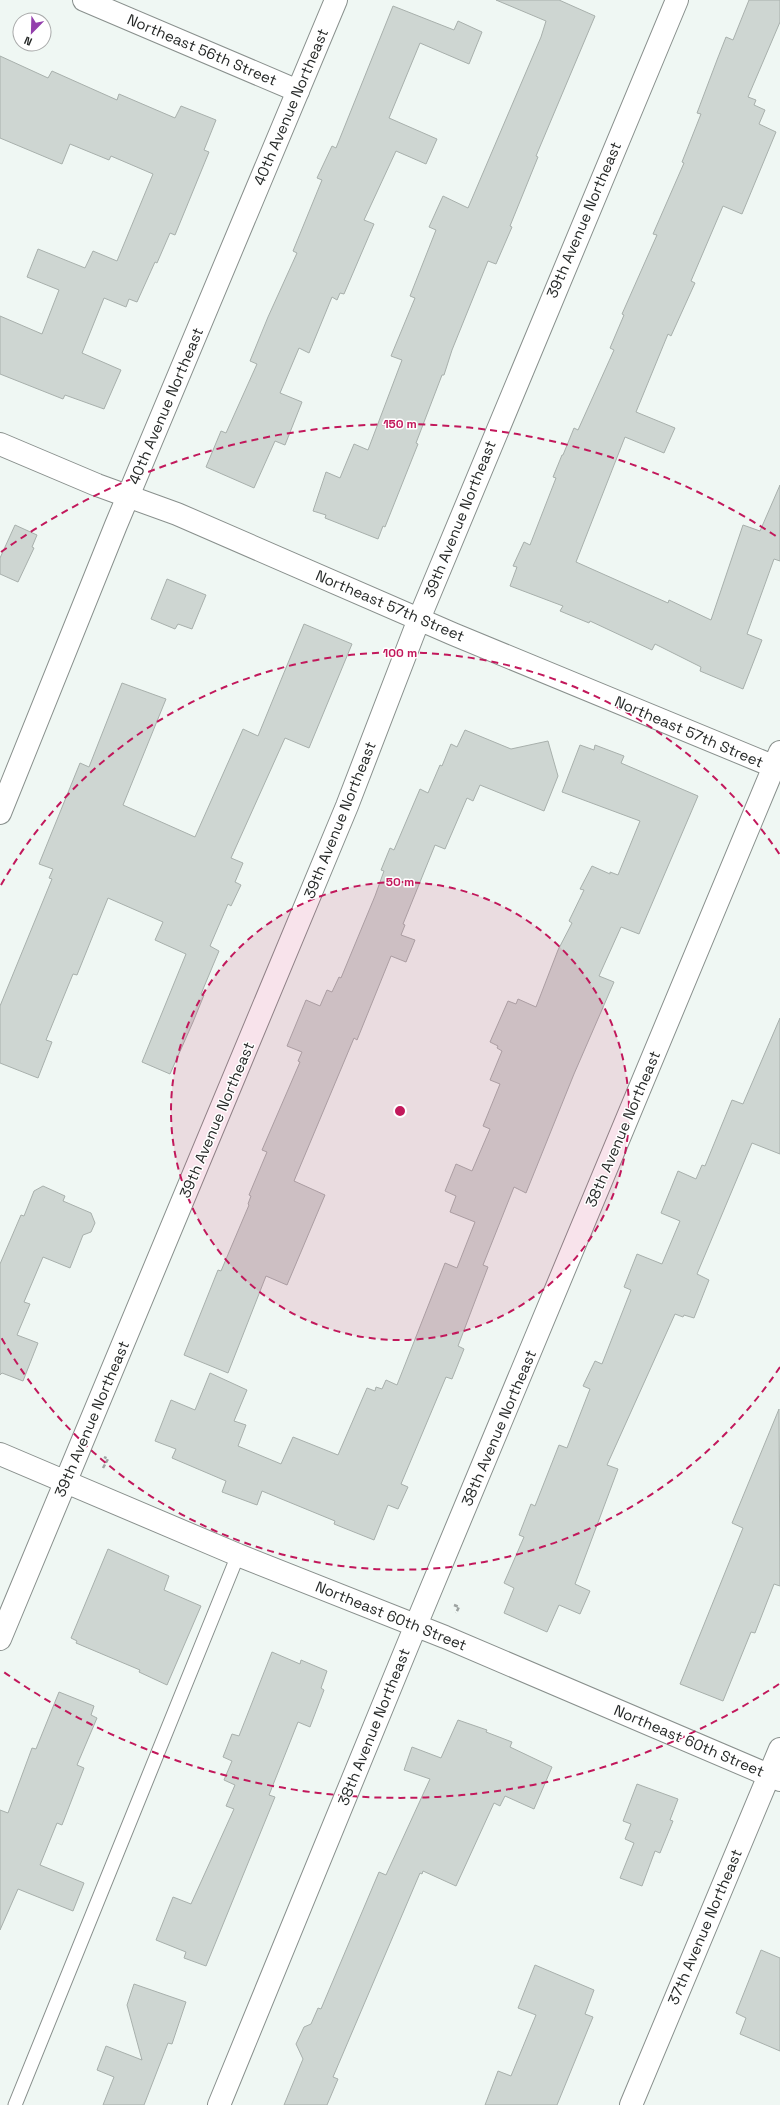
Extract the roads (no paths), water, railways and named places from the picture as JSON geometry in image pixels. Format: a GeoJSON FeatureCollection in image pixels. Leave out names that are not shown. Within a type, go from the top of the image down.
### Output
{"type":"FeatureCollection","features":[{"type":"Feature","properties":{"kind":"street","name":"Northeast 56th Street"},"geometry":{"type":"LineString","coordinates":[[84,0],[298,91]]}},
{"type":"Feature","properties":{"kind":"street","name":"40th Avenue Northeast"},"geometry":{"type":"LineString","coordinates":[[0,813],[128,496],[336,0]]}},
{"type":"Feature","properties":{"kind":"street","name":"39th Avenue Northeast"},"geometry":{"type":"LineString","coordinates":[[0,1639],[347,806],[419,619],[677,0]]}},
{"type":"Feature","properties":{"kind":"street","name":"Northeast 57th Street"},"geometry":{"type":"LineString","coordinates":[[0,444],[97,485],[177,514],[419,619],[778,763]]}},
{"type":"Feature","properties":{"kind":"street","name":"38th Avenue Northeast"},"geometry":{"type":"LineString","coordinates":[[219,2105],[416,1625],[778,763]]}},
{"type":"Feature","properties":{"kind":"street","name":"Northeast 60th Street"},"geometry":{"type":"LineString","coordinates":[[0,1454],[238,1555],[416,1625],[775,1778]]}},
{"type":"Feature","properties":{"kind":"street","name":"37th Avenue Northeast"},"geometry":{"type":"LineString","coordinates":[[631,2105],[775,1778],[780,1749]]}},
{"type":"Feature","properties":{"kind":"lane"},"geometry":{"type":"LineString","coordinates":[[15,2105],[238,1555]]}}]}
